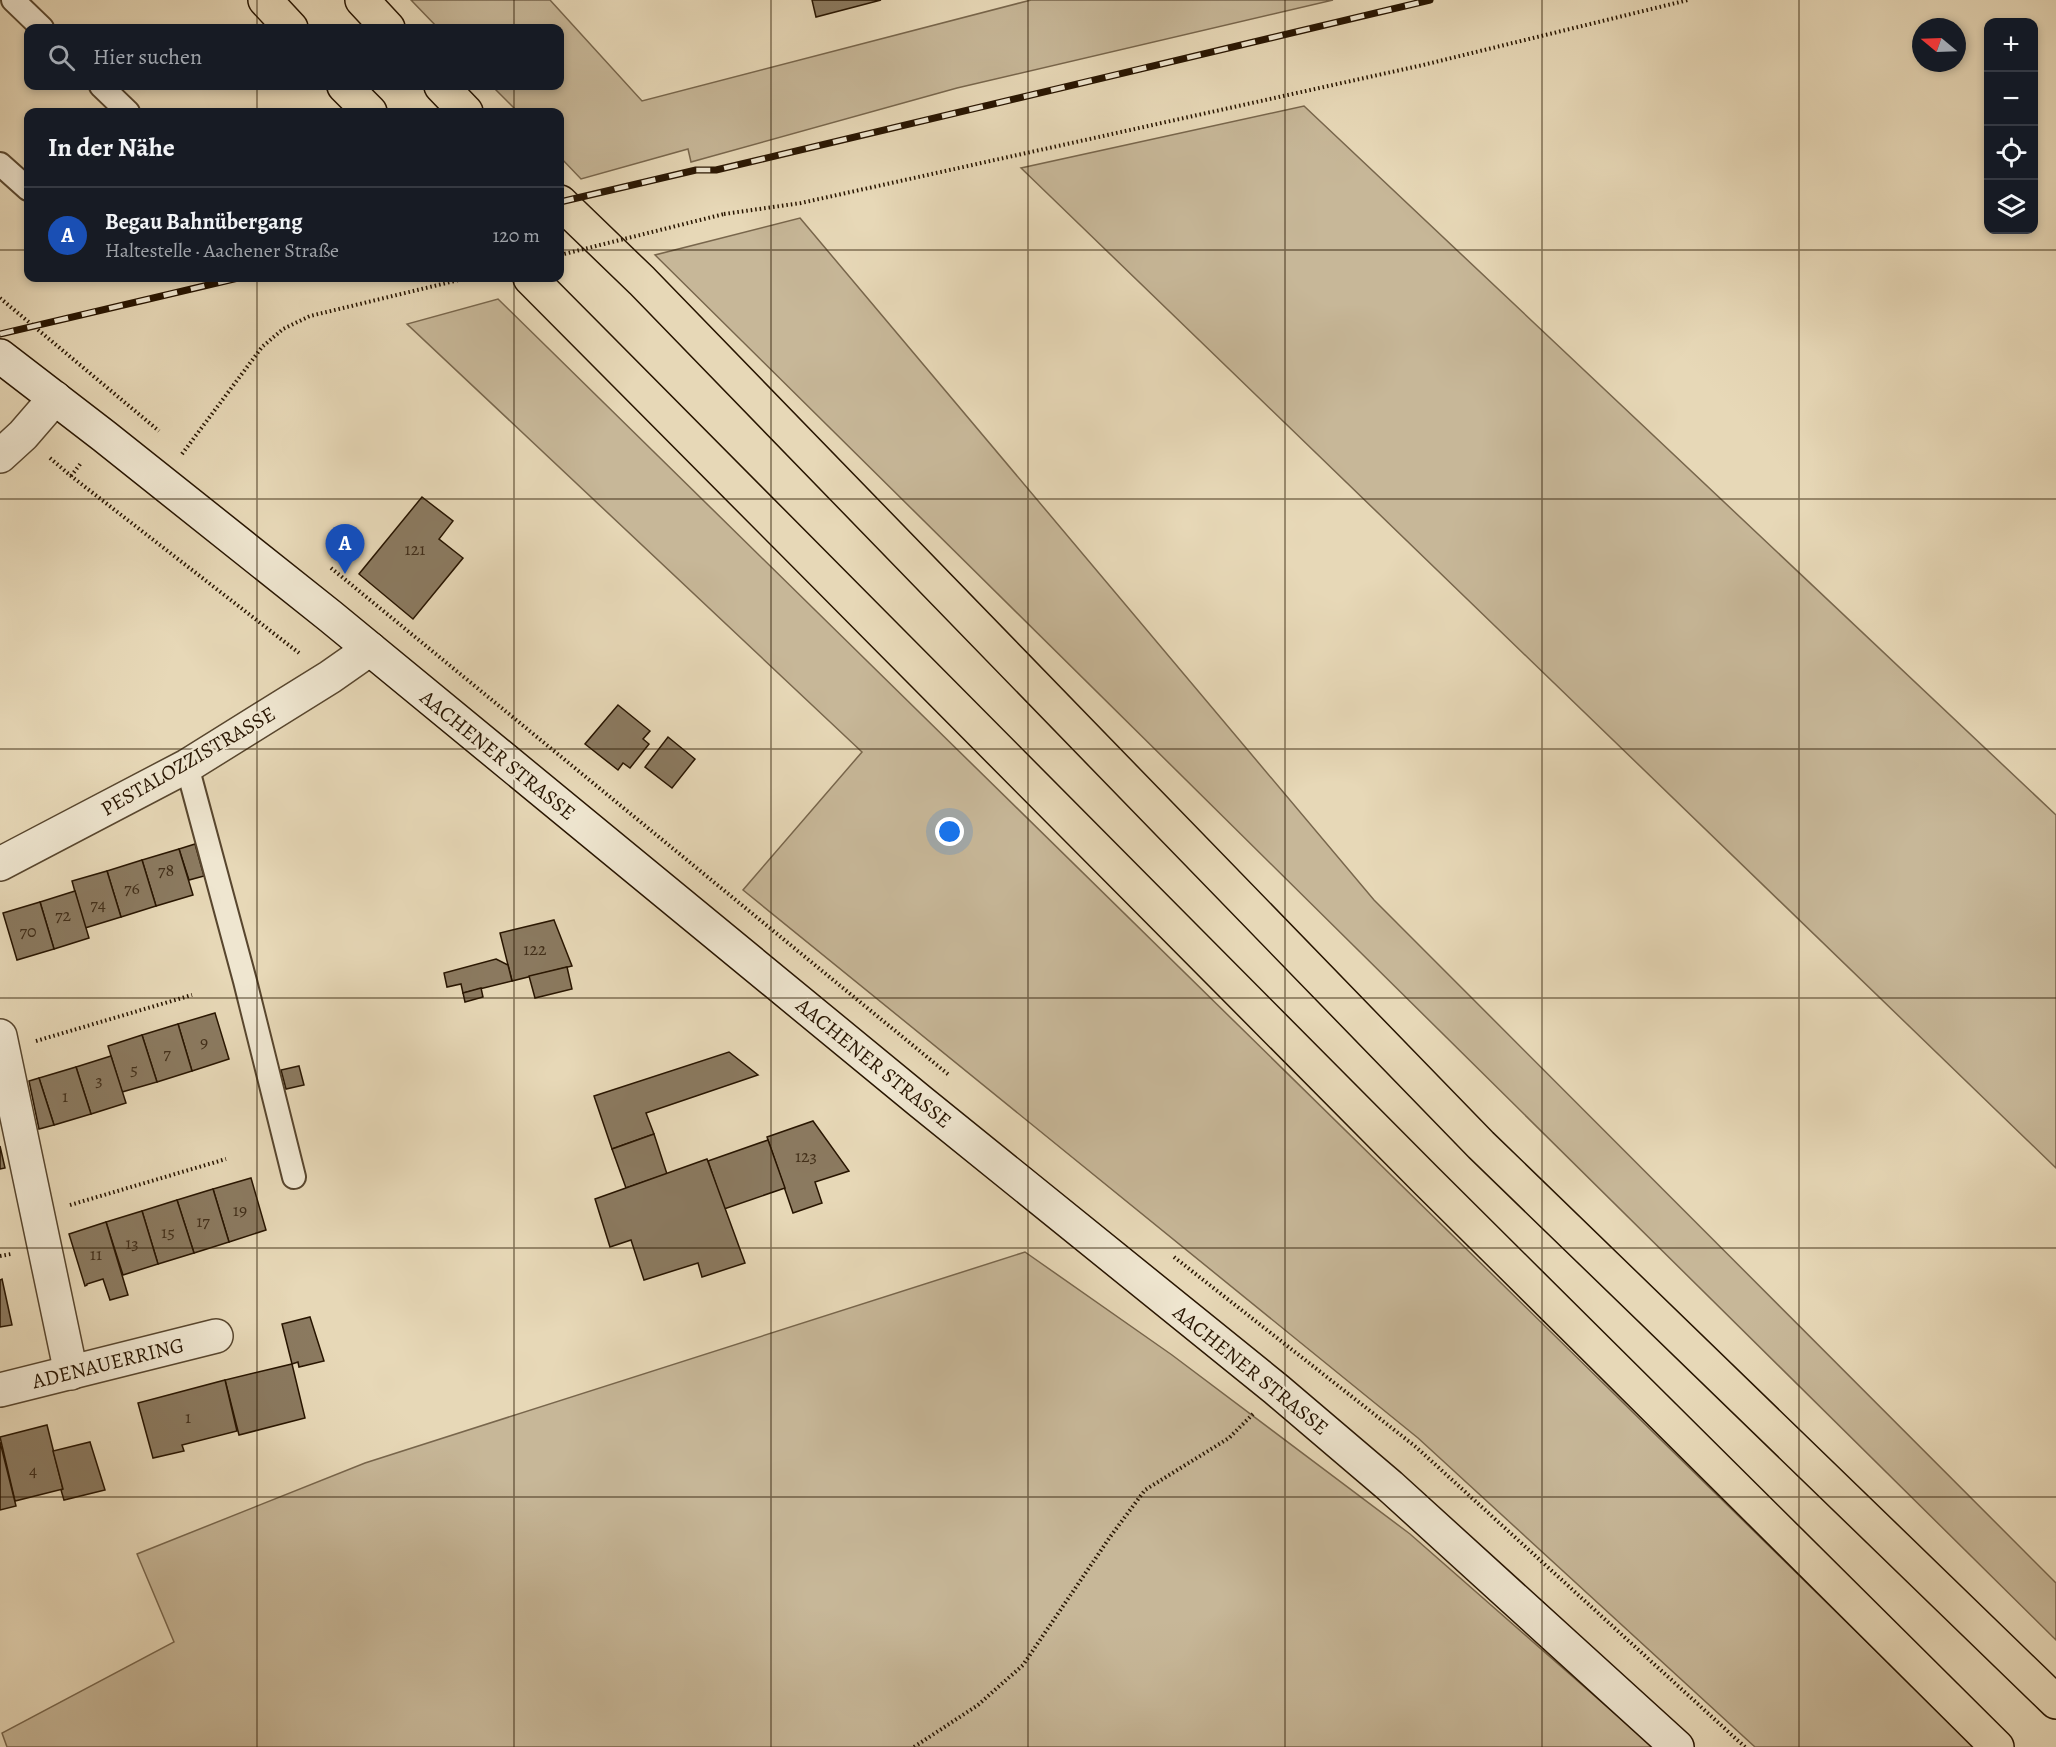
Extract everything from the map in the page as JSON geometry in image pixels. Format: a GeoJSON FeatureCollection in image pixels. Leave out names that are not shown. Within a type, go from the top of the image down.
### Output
{"type":"FeatureCollection","features":[{"type":"Feature","properties":{"kind":"highway"},"geometry":{"type":"LineString","coordinates":[[265,0],[287,24]]}},
{"type":"Feature","properties":{"kind":"highway"},"geometry":{"type":"LineString","coordinates":[[362,0],[384,24]]}},
{"type":"Feature","properties":{"kind":"highway"},"geometry":{"type":"LineString","coordinates":[[348,90],[366,108]]}},
{"type":"Feature","properties":{"kind":"highway"},"geometry":{"type":"LineString","coordinates":[[445,90],[462,108]]}},
{"type":"Feature","properties":{"kind":"highway"},"geometry":{"type":"LineString","coordinates":[[564,206],[651,290],[1481,1145],[2056,1702]]}},
{"type":"Feature","properties":{"kind":"highway"},"geometry":{"type":"LineString","coordinates":[[534,282],[1401,1155],[1997,1747]]}},
{"type":"Feature","properties":{"kind":"main road","name":"AACHENER STRASSE"},"geometry":{"type":"LineString","coordinates":[[0,356],[161,481],[370,649],[921,1102],[1276,1389],[1390,1486],[1677,1747]]}},
{"type":"Feature","properties":{"kind":"main road"},"geometry":{"type":"LineString","coordinates":[[12,445],[55,398]]}},
{"type":"Feature","properties":{"kind":"main road","name":"PESTALOZZISTRASSE"},"geometry":{"type":"LineString","coordinates":[[0,864],[187,766],[330,677],[370,649]]}},
{"type":"Feature","properties":{"kind":"main road"},"geometry":{"type":"LineString","coordinates":[[3,1060],[71,1373]]}},
{"type":"Feature","properties":{"kind":"main road","name":"ADENAUERRING"},"geometry":{"type":"LineString","coordinates":[[0,1390],[216,1336]]}},
{"type":"Feature","properties":{"kind":"lane"},"geometry":{"type":"LineString","coordinates":[[13,0],[38,24]]}},
{"type":"Feature","properties":{"kind":"lane"},"geometry":{"type":"LineString","coordinates":[[104,90],[124,108]]}},
{"type":"Feature","properties":{"kind":"lane"},"geometry":{"type":"LineString","coordinates":[[0,164],[24,185]]}},
{"type":"Feature","properties":{"kind":"lane"},"geometry":{"type":"LineString","coordinates":[[187,766],[245,981],[294,1177]]}},
{"type":"Feature","properties":{"kind":"path"},"geometry":{"type":"LineString","coordinates":[[564,254],[724,214],[812,201],[1423,65],[1688,0]]}},
{"type":"Feature","properties":{"kind":"path"},"geometry":{"type":"LineString","coordinates":[[161,481],[262,347],[283,329],[310,316],[451,282]]}},
{"type":"Feature","properties":{"kind":"path"},"geometry":{"type":"LineString","coordinates":[[0,298],[166,436]]}},
{"type":"Feature","properties":{"kind":"path"},"geometry":{"type":"LineString","coordinates":[[175,444],[185,452]]}},
{"type":"Feature","properties":{"kind":"path"},"geometry":{"type":"LineString","coordinates":[[12,445],[70,476],[330,677]]}},
{"type":"Feature","properties":{"kind":"path"},"geometry":{"type":"LineString","coordinates":[[323,561],[950,1076]]}},
{"type":"Feature","properties":{"kind":"path"},"geometry":{"type":"LineString","coordinates":[[3,1060],[192,995]]}},
{"type":"Feature","properties":{"kind":"path"},"geometry":{"type":"LineString","coordinates":[[37,1214],[226,1159]]}},
{"type":"Feature","properties":{"kind":"path"},"geometry":{"type":"LineString","coordinates":[[1172,1256],[1416,1447],[1745,1747]]}},
{"type":"Feature","properties":{"kind":"path"},"geometry":{"type":"LineString","coordinates":[[914,1747],[978,1705],[1023,1665],[1110,1537],[1145,1490],[1228,1438],[1303,1358]]}},
{"type":"Feature","properties":{"kind":"shaded area"},"geometry":{"type":"Polygon","coordinates":[[[411,0],[550,0],[642,101],[1031,0],[1333,0],[957,88],[691,162],[688,149],[581,179],[564,161],[564,108],[514,108],[496,90],[564,90],[564,24],[434,24],[411,0]]]}},
{"type":"Feature","properties":{"kind":"shaded area"},"geometry":{"type":"Polygon","coordinates":[[[1304,106],[2056,815],[2056,1168],[1021,168],[1304,106]]]}},
{"type":"Feature","properties":{"kind":"shaded area"},"geometry":{"type":"Polygon","coordinates":[[[800,218],[1374,900],[2056,1583],[2056,1640],[655,255],[800,218]]]}},
{"type":"Feature","properties":{"kind":"shaded area"},"geometry":{"type":"Polygon","coordinates":[[[498,299],[1974,1747],[1755,1747],[1418,1438],[743,890],[862,752],[407,324],[498,299]]]}},
{"type":"Feature","properties":{"kind":"shaded area"},"geometry":{"type":"Polygon","coordinates":[[[1025,1252],[1172,1355],[1410,1534],[1653,1747],[7,1747],[2,1733],[174,1642],[137,1554],[365,1463],[1025,1252]]]}},
{"type":"Feature","properties":{"kind":"building"},"geometry":{"type":"Polygon","coordinates":[[[812,0],[881,0],[816,17],[812,0]]]}},
{"type":"Feature","properties":{"kind":"building"},"geometry":{"type":"Polygon","coordinates":[[[422,497],[453,521],[439,539],[463,558],[413,619],[359,574],[422,497]]]}},
{"type":"Feature","properties":{"kind":"building"},"geometry":{"type":"Polygon","coordinates":[[[618,705],[650,731],[643,739],[649,744],[630,768],[623,763],[618,770],[585,744],[618,705]]]}},
{"type":"Feature","properties":{"kind":"building"},"geometry":{"type":"Polygon","coordinates":[[[668,737],[695,759],[672,788],[645,767],[668,737]]]}},
{"type":"Feature","properties":{"kind":"building"},"geometry":{"type":"Polygon","coordinates":[[[195,844],[204,876],[189,880],[179,849],[195,844]]]}},
{"type":"Feature","properties":{"kind":"building"},"geometry":{"type":"Polygon","coordinates":[[[179,849],[193,895],[156,906],[142,860],[179,849]]]}},
{"type":"Feature","properties":{"kind":"building"},"geometry":{"type":"Polygon","coordinates":[[[142,860],[156,906],[121,917],[107,871],[142,860]]]}},
{"type":"Feature","properties":{"kind":"building"},"geometry":{"type":"Polygon","coordinates":[[[107,871],[121,917],[85,928],[72,881],[107,871]]]}},
{"type":"Feature","properties":{"kind":"building"},"geometry":{"type":"Polygon","coordinates":[[[75,891],[89,938],[54,949],[40,902],[75,891]]]}},
{"type":"Feature","properties":{"kind":"building"},"geometry":{"type":"Polygon","coordinates":[[[40,902],[54,949],[17,960],[3,913],[40,902]]]}},
{"type":"Feature","properties":{"kind":"building"},"geometry":{"type":"Polygon","coordinates":[[[554,920],[572,966],[512,981],[500,933],[554,920]]]}},
{"type":"Feature","properties":{"kind":"building"},"geometry":{"type":"Polygon","coordinates":[[[496,959],[508,965],[512,981],[463,993],[461,984],[447,987],[444,973],[496,959]]]}},
{"type":"Feature","properties":{"kind":"building"},"geometry":{"type":"Polygon","coordinates":[[[567,967],[572,989],[535,998],[529,976],[567,967]]]}},
{"type":"Feature","properties":{"kind":"building"},"geometry":{"type":"Polygon","coordinates":[[[481,988],[483,997],[465,1002],[463,993],[481,988]]]}},
{"type":"Feature","properties":{"kind":"building"},"geometry":{"type":"Polygon","coordinates":[[[215,1013],[229,1059],[192,1071],[178,1024],[215,1013]]]}},
{"type":"Feature","properties":{"kind":"building"},"geometry":{"type":"Polygon","coordinates":[[[178,1024],[192,1071],[157,1082],[142,1035],[178,1024]]]}},
{"type":"Feature","properties":{"kind":"building"},"geometry":{"type":"Polygon","coordinates":[[[142,1035],[157,1082],[122,1092],[108,1046],[142,1035]]]}},
{"type":"Feature","properties":{"kind":"building"},"geometry":{"type":"Polygon","coordinates":[[[729,1052],[758,1075],[646,1113],[654,1134],[612,1149],[594,1096],[729,1052]]]}},
{"type":"Feature","properties":{"kind":"building"},"geometry":{"type":"Polygon","coordinates":[[[111,1056],[126,1103],[91,1114],[76,1067],[111,1056]]]}},
{"type":"Feature","properties":{"kind":"building"},"geometry":{"type":"Polygon","coordinates":[[[299,1066],[304,1085],[286,1089],[281,1070],[299,1066]]]}},
{"type":"Feature","properties":{"kind":"building"},"geometry":{"type":"Polygon","coordinates":[[[76,1067],[91,1114],[54,1125],[39,1078],[76,1067]]]}},
{"type":"Feature","properties":{"kind":"building"},"geometry":{"type":"Polygon","coordinates":[[[39,1078],[54,1125],[39,1129],[29,1081],[39,1078]]]}},
{"type":"Feature","properties":{"kind":"building"},"geometry":{"type":"Polygon","coordinates":[[[813,1121],[849,1171],[815,1182],[822,1203],[793,1213],[767,1137],[813,1121]]]}},
{"type":"Feature","properties":{"kind":"building"},"geometry":{"type":"Polygon","coordinates":[[[654,1134],[667,1174],[626,1188],[612,1149],[654,1134]]]}},
{"type":"Feature","properties":{"kind":"building"},"geometry":{"type":"Polygon","coordinates":[[[768,1140],[785,1188],[724,1209],[708,1161],[768,1140]]]}},
{"type":"Feature","properties":{"kind":"building"},"geometry":{"type":"Polygon","coordinates":[[[0,1146],[5,1168],[0,1169],[0,1146]]]}},
{"type":"Feature","properties":{"kind":"building"},"geometry":{"type":"Polygon","coordinates":[[[707,1159],[745,1263],[702,1277],[698,1263],[644,1280],[631,1240],[610,1247],[595,1199],[707,1159]]]}},
{"type":"Feature","properties":{"kind":"building"},"geometry":{"type":"Polygon","coordinates":[[[251,1178],[266,1230],[229,1242],[213,1189],[251,1178]]]}},
{"type":"Feature","properties":{"kind":"building"},"geometry":{"type":"Polygon","coordinates":[[[213,1189],[229,1242],[194,1253],[177,1200],[213,1189]]]}},
{"type":"Feature","properties":{"kind":"building"},"geometry":{"type":"Polygon","coordinates":[[[177,1200],[194,1253],[158,1264],[142,1211],[177,1200]]]}},
{"type":"Feature","properties":{"kind":"building"},"geometry":{"type":"Polygon","coordinates":[[[142,1211],[158,1264],[123,1275],[106,1222],[142,1211]]]}},
{"type":"Feature","properties":{"kind":"building"},"geometry":{"type":"Polygon","coordinates":[[[106,1222],[128,1295],[110,1300],[103,1279],[85,1286],[69,1234],[106,1222]]]}},
{"type":"Feature","properties":{"kind":"building"},"geometry":{"type":"Polygon","coordinates":[[[2,1279],[12,1325],[0,1327],[0,1280],[2,1279]]]}},
{"type":"Feature","properties":{"kind":"building"},"geometry":{"type":"Polygon","coordinates":[[[310,1317],[324,1361],[299,1367],[298,1362],[292,1364],[282,1324],[310,1317]]]}},
{"type":"Feature","properties":{"kind":"building"},"geometry":{"type":"Polygon","coordinates":[[[292,1364],[305,1418],[239,1435],[225,1380],[292,1364]]]}},
{"type":"Feature","properties":{"kind":"building"},"geometry":{"type":"Polygon","coordinates":[[[225,1380],[237,1431],[182,1445],[184,1451],[153,1458],[138,1403],[225,1380]]]}},
{"type":"Feature","properties":{"kind":"building"},"geometry":{"type":"Polygon","coordinates":[[[47,1425],[63,1489],[15,1501],[0,1437],[47,1425]]]}},
{"type":"Feature","properties":{"kind":"building"},"geometry":{"type":"Polygon","coordinates":[[[0,1442],[16,1506],[0,1510],[0,1442]]]}},
{"type":"Feature","properties":{"kind":"building"},"geometry":{"type":"Polygon","coordinates":[[[90,1442],[105,1490],[64,1500],[53,1451],[90,1442]]]}},
{"type":"Feature","properties":{"kind":"railway"},"geometry":{"type":"LineString","coordinates":[[564,201],[696,170],[716,170],[1430,0]]}},
{"type":"Feature","properties":{"kind":"railway"},"geometry":{"type":"LineString","coordinates":[[0,334],[221,282]]}},
{"type":"Feature","properties":{"kind":"place","name":"Begau Bahnübergang"},"geometry":{"type":"Point","coordinates":[345,574]}}]}
